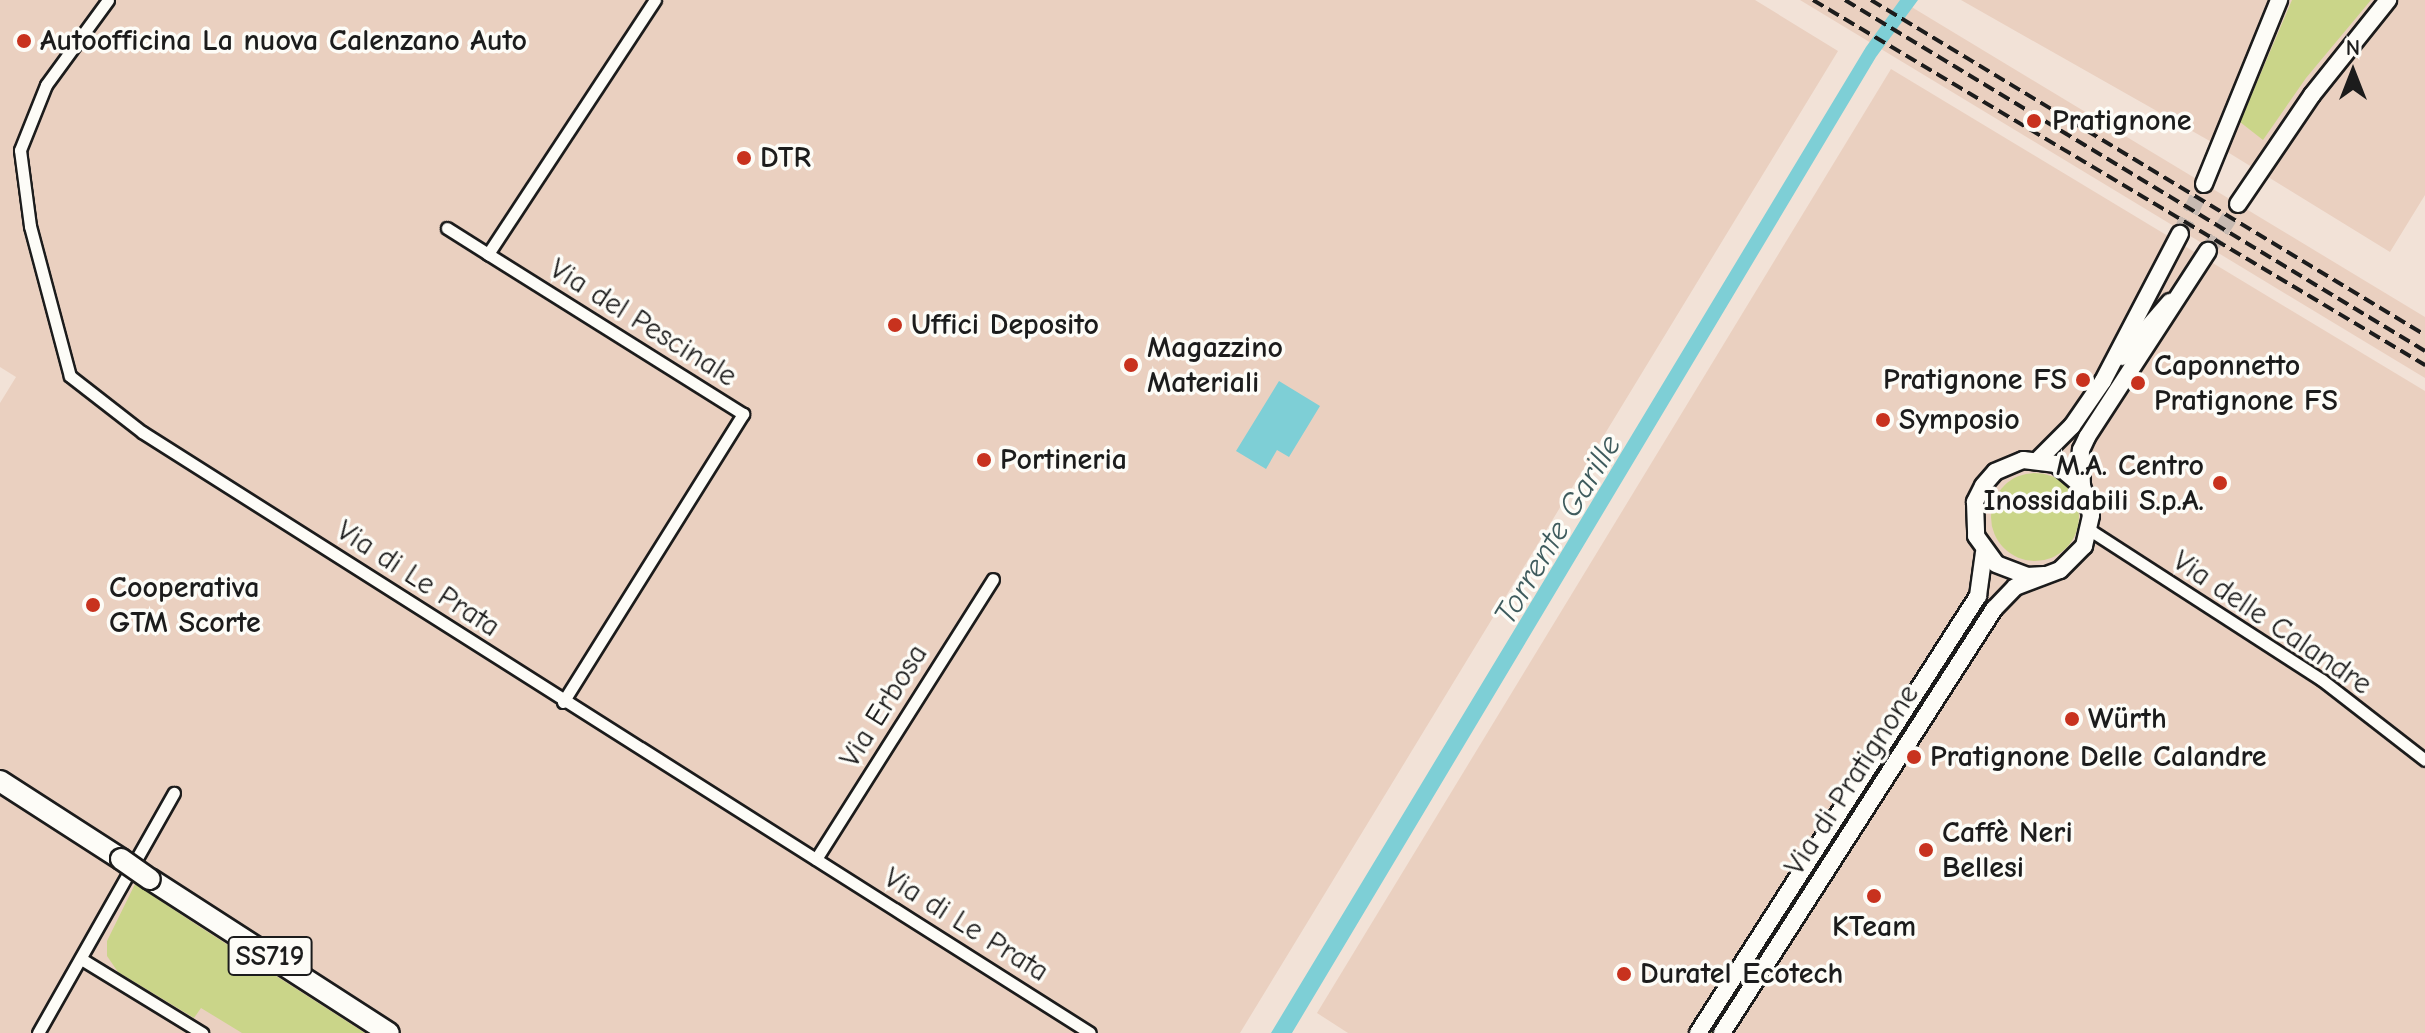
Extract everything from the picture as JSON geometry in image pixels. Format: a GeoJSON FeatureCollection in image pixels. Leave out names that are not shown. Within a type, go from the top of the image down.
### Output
{"type":"FeatureCollection","features":[{"type":"Feature","properties":{"kind":"highway","name":"SS719"},"geometry":{"type":"LineString","coordinates":[[0,781],[389,1033]]}},
{"type":"Feature","properties":{"kind":"main road"},"geometry":{"type":"LineString","coordinates":[[2204,184],[2279,0]]}},
{"type":"Feature","properties":{"kind":"main road"},"geometry":{"type":"LineString","coordinates":[[2238,204],[2312,95],[2388,0]]}},
{"type":"Feature","properties":{"kind":"main road","name":"Via di Pratignone"},"geometry":{"type":"LineString","coordinates":[[1698,1033],[1978,596],[1984,552],[1973,519],[1983,486],[2008,464],[2039,459],[2077,420],[2103,381],[2180,234]]}},
{"type":"Feature","properties":{"kind":"main road"},"geometry":{"type":"LineString","coordinates":[[2090,530],[2091,515],[2082,486],[2081,450],[2208,251]]}},
{"type":"Feature","properties":{"kind":"main road"},"geometry":{"type":"LineString","coordinates":[[2103,381],[2177,296]]}},
{"type":"Feature","properties":{"kind":"main road"},"geometry":{"type":"LineString","coordinates":[[2039,459],[2056,464],[2082,486]]}},
{"type":"Feature","properties":{"kind":"main road","name":"Via di Pratignone"},"geometry":{"type":"LineString","coordinates":[[1722,1033],[1994,609],[2015,587],[2074,559],[2090,530]]}},
{"type":"Feature","properties":{"kind":"main road"},"geometry":{"type":"LineString","coordinates":[[1984,552],[2011,572],[2044,575]]}},
{"type":"Feature","properties":{"kind":"street","name":"Via di Le Prata"},"geometry":{"type":"LineString","coordinates":[[108,0],[46,85],[20,150],[30,226],[70,376],[125,420],[563,702],[1090,1033]]}},
{"type":"Feature","properties":{"kind":"street"},"geometry":{"type":"LineString","coordinates":[[447,228],[488,254],[655,0]]}},
{"type":"Feature","properties":{"kind":"street","name":"Via del Pescinale"},"geometry":{"type":"LineString","coordinates":[[488,254],[743,414],[563,702]]}},
{"type":"Feature","properties":{"kind":"street","name":"Via delle Calandre"},"geometry":{"type":"LineString","coordinates":[[2090,530],[2322,680],[2425,760]]}},
{"type":"Feature","properties":{"kind":"street","name":"Via Erbosa"},"geometry":{"type":"LineString","coordinates":[[816,859],[993,579]]}},
{"type":"Feature","properties":{"kind":"street"},"geometry":{"type":"LineString","coordinates":[[38,1033],[83,960],[174,793]]}},
{"type":"Feature","properties":{"kind":"street"},"geometry":{"type":"LineString","coordinates":[[83,960],[202,1033]]}},
{"type":"Feature","properties":{"kind":"shaded area"},"geometry":{"type":"Polygon","coordinates":[[[0,0],[1755,0],[1838,51],[1240,1033],[0,1033],[0,403],[16,377],[0,367],[0,0]]]}},
{"type":"Feature","properties":{"kind":"shaded area"},"geometry":{"type":"Polygon","coordinates":[[[1800,0],[1900,0],[2425,317],[2425,378],[1800,0]]]}},
{"type":"Feature","properties":{"kind":"shaded area"},"geometry":{"type":"Polygon","coordinates":[[[1961,0],[2425,0],[2425,195],[2390,252],[2208,140],[1961,0]]]}},
{"type":"Feature","properties":{"kind":"shaded area"},"geometry":{"type":"Polygon","coordinates":[[[1891,69],[2425,391],[2425,1033],[1348,1033],[1317,1013],[1891,69]]]}},
{"type":"Feature","properties":{"kind":"green space"},"geometry":{"type":"Polygon","coordinates":[[[2292,0],[2371,0],[2306,78],[2263,140],[2240,122],[2292,0]]]}},
{"type":"Feature","properties":{"kind":"green space"},"geometry":{"type":"Polygon","coordinates":[[[2035,473],[2060,480],[2072,492],[2079,517],[2072,542],[2060,554],[2035,561],[2010,554],[1998,542],[1991,517],[1998,492],[2010,480],[2035,473]]]}},
{"type":"Feature","properties":{"kind":"green space"},"geometry":{"type":"Polygon","coordinates":[[[135,884],[365,1033],[242,1033],[201,1008],[194,1018],[118,972],[107,956],[107,941],[135,884]]]}},
{"type":"Feature","properties":{"kind":"green space"},"geometry":{"type":"Polygon","coordinates":[[[1774,930],[1778,932],[1712,1033],[1707,1033],[1774,930]]]}},
{"type":"Feature","properties":{"kind":"water"},"geometry":{"type":"Polygon","coordinates":[[[1900,0],[1918,0],[1876,57],[1292,1033],[1271,1033],[1866,47],[1900,0]]]}},
{"type":"Feature","properties":{"kind":"water"},"geometry":{"type":"Polygon","coordinates":[[[1279,381],[1320,406],[1289,457],[1277,450],[1266,469],[1236,451],[1279,381]]]}},
{"type":"Feature","properties":{"kind":"tunnel"},"geometry":{"type":"LineString","coordinates":[[2180,234],[2204,184]]}},
{"type":"Feature","properties":{"kind":"tunnel"},"geometry":{"type":"LineString","coordinates":[[2208,251],[2238,204]]}},
{"type":"Feature","properties":{"kind":"railway"},"geometry":{"type":"LineString","coordinates":[[1813,0],[2425,365]]}},
{"type":"Feature","properties":{"kind":"railway"},"geometry":{"type":"LineString","coordinates":[[1845,0],[2425,351]]}},
{"type":"Feature","properties":{"kind":"railway"},"geometry":{"type":"LineString","coordinates":[[1871,0],[2425,335]]}},
{"type":"Feature","properties":{"kind":"place","name":"Autoofficina La nuova Calenzano Auto"},"geometry":{"type":"Point","coordinates":[24,41]}},
{"type":"Feature","properties":{"kind":"place","name":"Pratignone"},"geometry":{"type":"Point","coordinates":[2034,121]}},
{"type":"Feature","properties":{"kind":"place","name":"DTR"},"geometry":{"type":"Point","coordinates":[744,158]}},
{"type":"Feature","properties":{"kind":"place","name":"Uffici Deposito"},"geometry":{"type":"Point","coordinates":[895,325]}},
{"type":"Feature","properties":{"kind":"place","name":"Magazzino Materiali"},"geometry":{"type":"Point","coordinates":[1131,365]}},
{"type":"Feature","properties":{"kind":"place","name":"Pratignone FS"},"geometry":{"type":"Point","coordinates":[2083,380]}},
{"type":"Feature","properties":{"kind":"place","name":"Caponnetto Pratignone FS"},"geometry":{"type":"Point","coordinates":[2138,383]}},
{"type":"Feature","properties":{"kind":"place","name":"Symposio"},"geometry":{"type":"Point","coordinates":[1883,420]}},
{"type":"Feature","properties":{"kind":"place","name":"Portineria"},"geometry":{"type":"Point","coordinates":[984,460]}},
{"type":"Feature","properties":{"kind":"place","name":"M.A. Centro Inossidabili S.p.A."},"geometry":{"type":"Point","coordinates":[2220,483]}},
{"type":"Feature","properties":{"kind":"place","name":"Cooperativa GTM Scorte"},"geometry":{"type":"Point","coordinates":[93,605]}},
{"type":"Feature","properties":{"kind":"place","name":"Würth"},"geometry":{"type":"Point","coordinates":[2072,719]}},
{"type":"Feature","properties":{"kind":"place","name":"Pratignone Delle Calandre"},"geometry":{"type":"Point","coordinates":[1914,757]}},
{"type":"Feature","properties":{"kind":"place","name":"Caffè Neri Bellesi"},"geometry":{"type":"Point","coordinates":[1926,850]}},
{"type":"Feature","properties":{"kind":"place","name":"KTeam"},"geometry":{"type":"Point","coordinates":[1874,896]}},
{"type":"Feature","properties":{"kind":"place","name":"Duratel Ecotech"},"geometry":{"type":"Point","coordinates":[1624,974]}},
{"type":"Feature","properties":{"kind":"water label","name":"Torrente Garille"},"geometry":{"type":"Point","coordinates":[1558,530]}}]}
